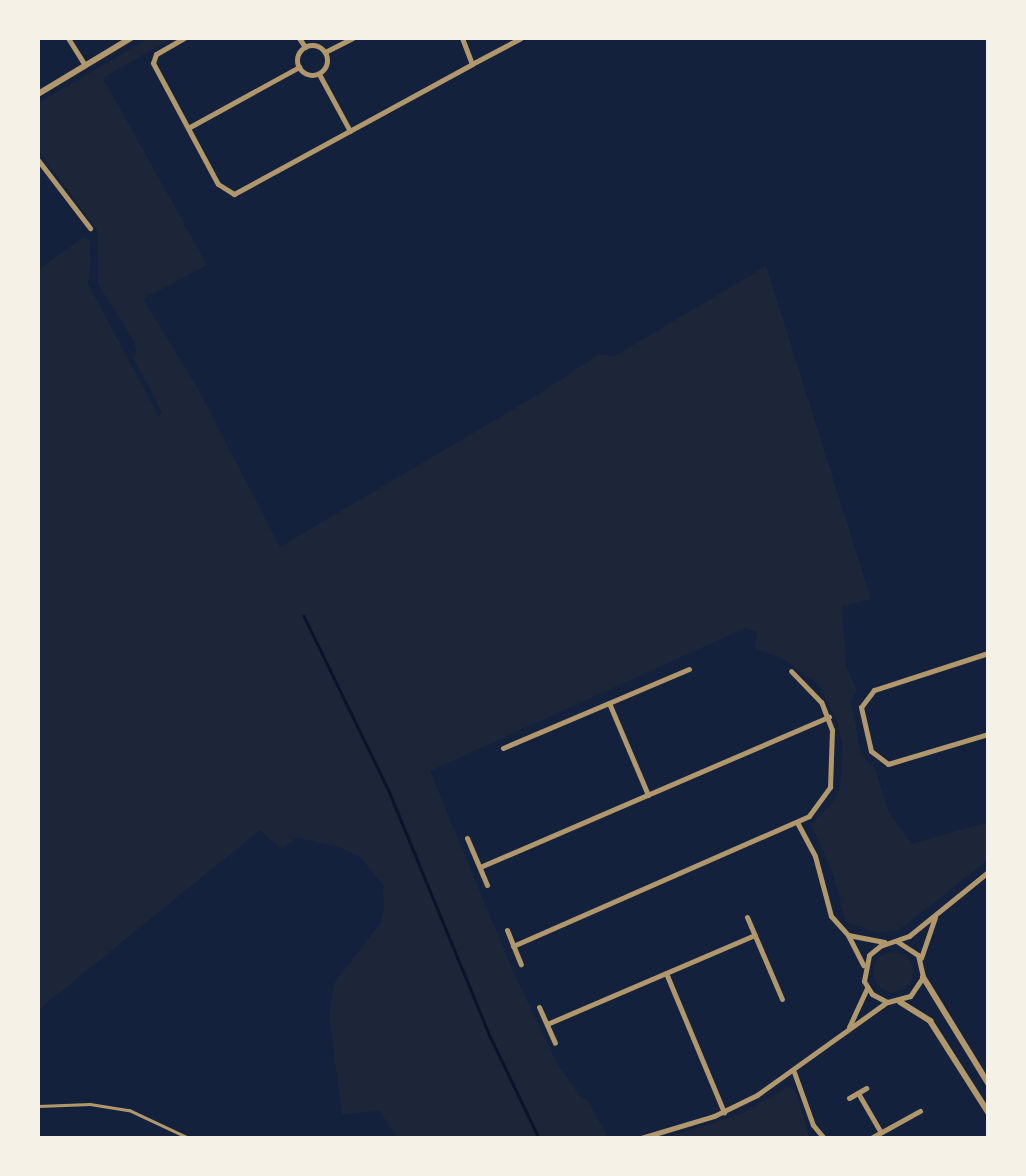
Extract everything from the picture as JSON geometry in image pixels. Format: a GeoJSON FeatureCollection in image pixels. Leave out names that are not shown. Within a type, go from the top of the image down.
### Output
{"type":"FeatureCollection","features":[{"type":"Feature","properties":{"kind":"street"},"geometry":{"type":"LineString","coordinates":[[68,38],[86,65]]}},
{"type":"Feature","properties":{"kind":"street"},"geometry":{"type":"LineString","coordinates":[[38,94],[132,38]]}},
{"type":"Feature","properties":{"kind":"street"},"geometry":{"type":"LineString","coordinates":[[184,38],[156,54],[153,63],[224,190],[234,194],[472,60],[521,38]]}},
{"type":"Feature","properties":{"kind":"street"},"geometry":{"type":"LineString","coordinates":[[300,38],[304,47]]}},
{"type":"Feature","properties":{"kind":"street"},"geometry":{"type":"LineString","coordinates":[[325,52],[353,38]]}},
{"type":"Feature","properties":{"kind":"street"},"geometry":{"type":"LineString","coordinates":[[462,38],[472,60]]}},
{"type":"Feature","properties":{"kind":"street"},"geometry":{"type":"LineString","coordinates":[[304,47],[319,47],[325,52]]}},
{"type":"Feature","properties":{"kind":"street"},"geometry":{"type":"LineString","coordinates":[[299,67],[299,53],[304,47]]}},
{"type":"Feature","properties":{"kind":"street"},"geometry":{"type":"LineString","coordinates":[[299,67],[310,75],[319,74],[325,68],[325,52]]}},
{"type":"Feature","properties":{"kind":"street"},"geometry":{"type":"LineString","coordinates":[[188,128],[299,67]]}},
{"type":"Feature","properties":{"kind":"street"},"geometry":{"type":"LineString","coordinates":[[319,74],[350,130]]}},
{"type":"Feature","properties":{"kind":"street"},"geometry":{"type":"LineString","coordinates":[[38,160],[90,228]]}},
{"type":"Feature","properties":{"kind":"street"},"geometry":{"type":"LineString","coordinates":[[988,653],[874,690],[863,700],[861,712],[873,755],[888,764],[988,734]]}},
{"type":"Feature","properties":{"kind":"street"},"geometry":{"type":"LineString","coordinates":[[503,748],[689,669]]}},
{"type":"Feature","properties":{"kind":"street"},"geometry":{"type":"LineString","coordinates":[[513,946],[798,824],[830,788],[834,754],[830,718],[810,686],[791,671]]}},
{"type":"Feature","properties":{"kind":"street"},"geometry":{"type":"LineString","coordinates":[[609,703],[648,795]]}},
{"type":"Feature","properties":{"kind":"street"},"geometry":{"type":"LineString","coordinates":[[480,866],[830,718]]}},
{"type":"Feature","properties":{"kind":"street"},"geometry":{"type":"LineString","coordinates":[[798,824],[815,856],[831,916],[848,935],[863,967],[867,988],[847,1030]]}},
{"type":"Feature","properties":{"kind":"street"},"geometry":{"type":"LineString","coordinates":[[467,838],[488,885]]}},
{"type":"Feature","properties":{"kind":"street"},"geometry":{"type":"LineString","coordinates":[[898,942],[988,872]]}},
{"type":"Feature","properties":{"kind":"street"},"geometry":{"type":"LineString","coordinates":[[937,914],[921,960],[923,977],[988,1082]]}},
{"type":"Feature","properties":{"kind":"street"},"geometry":{"type":"LineString","coordinates":[[746,916],[782,1000]]}},
{"type":"Feature","properties":{"kind":"street"},"geometry":{"type":"LineString","coordinates":[[506,930],[521,964]]}},
{"type":"Feature","properties":{"kind":"street"},"geometry":{"type":"LineString","coordinates":[[547,1024],[754,935]]}},
{"type":"Feature","properties":{"kind":"street"},"geometry":{"type":"LineString","coordinates":[[848,935],[898,942],[912,948],[921,960]]}},
{"type":"Feature","properties":{"kind":"street"},"geometry":{"type":"LineString","coordinates":[[863,967],[874,950],[887,943]]}},
{"type":"Feature","properties":{"kind":"street"},"geometry":{"type":"LineString","coordinates":[[666,973],[724,1112]]}},
{"type":"Feature","properties":{"kind":"street"},"geometry":{"type":"LineString","coordinates":[[900,1002],[914,992],[923,977]]}},
{"type":"Feature","properties":{"kind":"street"},"geometry":{"type":"LineString","coordinates":[[867,988],[887,1002],[900,1002],[930,1020],[988,1112]]}},
{"type":"Feature","properties":{"kind":"street"},"geometry":{"type":"LineString","coordinates":[[641,1138],[724,1112],[794,1072],[887,1002]]}},
{"type":"Feature","properties":{"kind":"street"},"geometry":{"type":"LineString","coordinates":[[539,1006],[555,1043]]}},
{"type":"Feature","properties":{"kind":"street"},"geometry":{"type":"LineString","coordinates":[[794,1072],[813,1125],[824,1138]]}},
{"type":"Feature","properties":{"kind":"street"},"geometry":{"type":"LineString","coordinates":[[849,1098],[866,1088]]}},
{"type":"Feature","properties":{"kind":"street"},"geometry":{"type":"LineString","coordinates":[[858,1093],[880,1131]]}},
{"type":"Feature","properties":{"kind":"street"},"geometry":{"type":"LineString","coordinates":[[871,1138],[920,1110]]}},
{"type":"Feature","properties":{"kind":"lane"},"geometry":{"type":"LineString","coordinates":[[38,1106],[90,1104],[129,1110],[189,1138]]}},
{"type":"Feature","properties":{"kind":"shaded area"},"geometry":{"type":"Polygon","coordinates":[[[149,38],[172,38],[103,78],[207,265],[143,299],[198,389],[280,547],[539,394],[599,354],[615,356],[766,266],[871,599],[842,606],[846,666],[857,691],[851,701],[861,755],[875,769],[888,811],[911,844],[988,822],[988,860],[899,930],[878,933],[846,922],[831,868],[811,825],[833,803],[840,787],[843,747],[837,720],[817,683],[785,660],[755,648],[757,632],[745,628],[430,771],[514,974],[558,1065],[582,1099],[587,1099],[608,1138],[397,1138],[380,1111],[342,1114],[329,1016],[332,995],[335,982],[381,922],[384,908],[383,885],[360,857],[337,846],[296,838],[282,849],[260,830],[38,1010],[38,270],[84,237],[89,239],[91,260],[88,284],[159,417],[162,412],[133,357],[137,354],[134,341],[98,284],[97,230],[39,151],[38,103],[149,38]]]}},
{"type":"Feature","properties":{"kind":"shaded area"},"geometry":{"type":"Polygon","coordinates":[[[893,952],[907,958],[913,972],[907,986],[893,992],[879,986],[873,972],[879,958],[893,952]]]}},
{"type":"Feature","properties":{"kind":"shaded area"},"geometry":{"type":"Polygon","coordinates":[[[790,1086],[798,1096],[809,1138],[664,1138],[739,1115],[790,1086]]]}},
{"type":"Feature","properties":{"kind":"waterway"},"geometry":{"type":"LineString","coordinates":[[304,616],[389,791],[490,1036],[539,1138]]}},
{"type":"Feature","properties":{"kind":"waterway"},"geometry":{"type":"LineString","coordinates":[[983,1138],[987,1136]]}}]}
